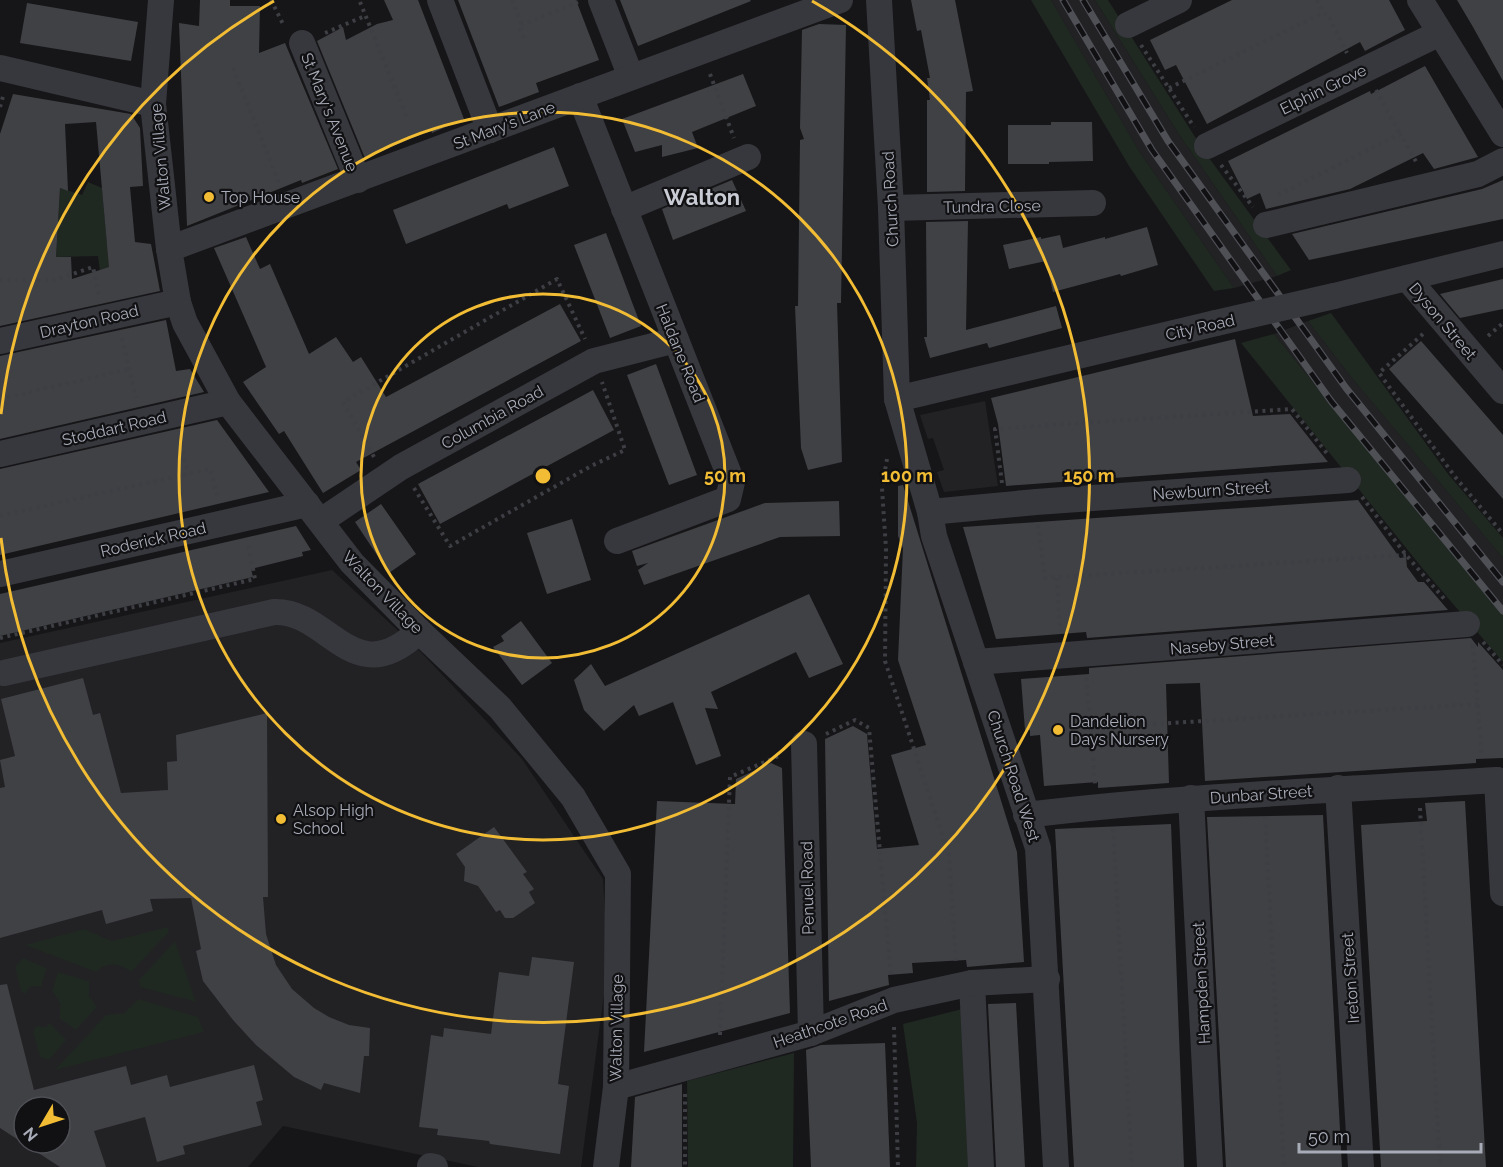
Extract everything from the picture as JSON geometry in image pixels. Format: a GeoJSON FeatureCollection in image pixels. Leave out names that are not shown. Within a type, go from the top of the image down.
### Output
{"type":"FeatureCollection","features":[{"type":"Feature","properties":{"kind":"street","name":"Walton Village"},"geometry":{"type":"LineString","coordinates":[[161,0],[153,104],[169,249],[178,302],[185,323],[228,402],[352,563],[500,708],[573,797],[618,874],[616,1087],[606,1167]]}},
{"type":"Feature","properties":{"kind":"street"},"geometry":{"type":"LineString","coordinates":[[440,0],[490,130]]}},
{"type":"Feature","properties":{"kind":"street"},"geometry":{"type":"LineString","coordinates":[[601,0],[631,77]]}},
{"type":"Feature","properties":{"kind":"street","name":"St Mary's Lane"},"geometry":{"type":"LineString","coordinates":[[169,249],[840,0]]}},
{"type":"Feature","properties":{"kind":"street","name":"Church Road"},"geometry":{"type":"LineString","coordinates":[[879,0],[891,208],[897,399]]}},
{"type":"Feature","properties":{"kind":"street"},"geometry":{"type":"LineString","coordinates":[[1128,25],[1179,0]]}},
{"type":"Feature","properties":{"kind":"street"},"geometry":{"type":"LineString","coordinates":[[1420,0],[1503,134]]}},
{"type":"Feature","properties":{"kind":"street","name":"Elphin Grove"},"geometry":{"type":"LineString","coordinates":[[1207,146],[1440,33]]}},
{"type":"Feature","properties":{"kind":"street","name":"St Mary's Avenue"},"geometry":{"type":"LineString","coordinates":[[302,43],[358,180]]}},
{"type":"Feature","properties":{"kind":"street"},"geometry":{"type":"LineString","coordinates":[[0,68],[153,104]]}},
{"type":"Feature","properties":{"kind":"street","name":"Haldane Road"},"geometry":{"type":"LineString","coordinates":[[580,96],[732,482],[728,499],[617,541]]}},
{"type":"Feature","properties":{"kind":"street"},"geometry":{"type":"LineString","coordinates":[[624,209],[741,149]]}},
{"type":"Feature","properties":{"kind":"street"},"geometry":{"type":"LineString","coordinates":[[1261,211],[1430,185],[1478,174],[1503,161]]}},
{"type":"Feature","properties":{"kind":"street","name":"Tundra Close"},"geometry":{"type":"LineString","coordinates":[[891,208],[1094,203]]}},
{"type":"Feature","properties":{"kind":"street","name":"City Road"},"geometry":{"type":"LineString","coordinates":[[897,399],[1503,254]]}},
{"type":"Feature","properties":{"kind":"street","name":"Dyson Street"},"geometry":{"type":"LineString","coordinates":[[1407,278],[1503,391]]}},
{"type":"Feature","properties":{"kind":"street","name":"Drayton Road"},"geometry":{"type":"LineString","coordinates":[[0,341],[110,315],[178,302]]}},
{"type":"Feature","properties":{"kind":"street","name":"Columbia Road"},"geometry":{"type":"LineString","coordinates":[[314,513],[594,361],[676,340]]}},
{"type":"Feature","properties":{"kind":"street","name":"Church Road West"},"geometry":{"type":"LineString","coordinates":[[897,399],[930,512],[934,536],[1038,848],[1056,1167]]}},
{"type":"Feature","properties":{"kind":"street","name":"Stoddart Road"},"geometry":{"type":"LineString","coordinates":[[0,454],[228,402]]}},
{"type":"Feature","properties":{"kind":"street","name":"Newburn Street"},"geometry":{"type":"LineString","coordinates":[[930,512],[1005,504],[1348,480]]}},
{"type":"Feature","properties":{"kind":"street","name":"Roderick Road"},"geometry":{"type":"LineString","coordinates":[[0,574],[233,521],[314,513]]}},
{"type":"Feature","properties":{"kind":"street"},"geometry":{"type":"LineString","coordinates":[[4,673],[274,612],[289,612],[349,648],[369,655],[398,647],[419,631]]}},
{"type":"Feature","properties":{"kind":"street","name":"Naseby Street"},"geometry":{"type":"LineString","coordinates":[[976,662],[1467,624]]}},
{"type":"Feature","properties":{"kind":"street","name":"Penuel Road"},"geometry":{"type":"LineString","coordinates":[[804,744],[811,1033]]}},
{"type":"Feature","properties":{"kind":"street"},"geometry":{"type":"LineString","coordinates":[[1495,783],[1503,893]]}},
{"type":"Feature","properties":{"kind":"street","name":"Dunbar Street"},"geometry":{"type":"LineString","coordinates":[[1026,815],[1191,798],[1418,784],[1495,783]]}},
{"type":"Feature","properties":{"kind":"street","name":"Ireton Street"},"geometry":{"type":"LineString","coordinates":[[1338,788],[1361,1167]]}},
{"type":"Feature","properties":{"kind":"street","name":"Hampden Street"},"geometry":{"type":"LineString","coordinates":[[1191,798],[1210,1167]]}},
{"type":"Feature","properties":{"kind":"street","name":"Heathcote Road"},"geometry":{"type":"LineString","coordinates":[[616,1087],[685,1066],[811,1033],[894,1000],[964,985],[1047,979]]}},
{"type":"Feature","properties":{"kind":"street"},"geometry":{"type":"LineString","coordinates":[[964,985],[981,1167]]}},
{"type":"Feature","properties":{"kind":"path"},"geometry":{"type":"LineString","coordinates":[[512,0],[522,24]]}},
{"type":"Feature","properties":{"kind":"path"},"geometry":{"type":"LineString","coordinates":[[524,38],[519,26],[522,24],[584,0]]}},
{"type":"Feature","properties":{"kind":"path"},"geometry":{"type":"LineString","coordinates":[[1317,0],[1430,185]]}},
{"type":"Feature","properties":{"kind":"path"},"geometry":{"type":"LineString","coordinates":[[360,2],[407,118]]}},
{"type":"Feature","properties":{"kind":"path"},"geometry":{"type":"LineString","coordinates":[[1168,88],[1323,13]]}},
{"type":"Feature","properties":{"kind":"path"},"geometry":{"type":"LineString","coordinates":[[302,43],[365,16]]}},
{"type":"Feature","properties":{"kind":"path"},"geometry":{"type":"LineString","coordinates":[[1128,25],[1207,146],[1261,211]]}},
{"type":"Feature","properties":{"kind":"path"},"geometry":{"type":"LineString","coordinates":[[701,51],[741,149]]}},
{"type":"Feature","properties":{"kind":"path"},"geometry":{"type":"LineString","coordinates":[[233,68],[288,206]]}},
{"type":"Feature","properties":{"kind":"path"},"geometry":{"type":"LineString","coordinates":[[1274,197],[1400,134]]}},
{"type":"Feature","properties":{"kind":"path"},"geometry":{"type":"LineString","coordinates":[[0,280],[55,280],[93,267],[129,369],[142,422]]}},
{"type":"Feature","properties":{"kind":"path"},"geometry":{"type":"LineString","coordinates":[[1441,319],[1378,373],[1456,478],[1503,534]]}},
{"type":"Feature","properties":{"kind":"path"},"geometry":{"type":"LineString","coordinates":[[0,399],[129,369]]}},
{"type":"Feature","properties":{"kind":"path"},"geometry":{"type":"LineString","coordinates":[[1005,504],[995,429],[1293,409],[1406,555],[1503,665]]}},
{"type":"Feature","properties":{"kind":"path"},"geometry":{"type":"LineString","coordinates":[[174,414],[188,474]]}},
{"type":"Feature","properties":{"kind":"path"},"geometry":{"type":"LineString","coordinates":[[888,455],[882,488],[886,549],[885,661],[949,855],[964,985]]}},
{"type":"Feature","properties":{"kind":"path"},"geometry":{"type":"LineString","coordinates":[[0,516],[210,469],[255,579],[0,638]]}},
{"type":"Feature","properties":{"kind":"path"},"geometry":{"type":"LineString","coordinates":[[1036,502],[1045,578],[1406,555]]}},
{"type":"Feature","properties":{"kind":"path"},"geometry":{"type":"LineString","coordinates":[[1057,578],[1072,656],[1091,728],[1104,806],[1132,1167]]}},
{"type":"Feature","properties":{"kind":"path"},"geometry":{"type":"LineString","coordinates":[[1467,624],[1472,641],[1478,704],[1495,783]]}},
{"type":"Feature","properties":{"kind":"path"},"geometry":{"type":"LineString","coordinates":[[1091,728],[1478,704]]}},
{"type":"Feature","properties":{"kind":"path"},"geometry":{"type":"LineString","coordinates":[[719,1057],[730,777],[855,720],[868,728],[894,1000],[898,1167]]}},
{"type":"Feature","properties":{"kind":"path"},"geometry":{"type":"LineString","coordinates":[[1418,784],[1440,1167]]}},
{"type":"Feature","properties":{"kind":"path"},"geometry":{"type":"LineString","coordinates":[[1264,794],[1284,1167]]}},
{"type":"Feature","properties":{"kind":"path"},"geometry":{"type":"LineString","coordinates":[[685,1066],[685,1167]]}},
{"type":"Feature","properties":{"kind":"shaded area"},"geometry":{"type":"Polygon","coordinates":[[[1031,0],[1051,0],[1139,151],[1234,288],[1214,291],[1129,166],[1031,0]]]}},
{"type":"Feature","properties":{"kind":"shaded area"},"geometry":{"type":"Polygon","coordinates":[[[1051,0],[1095,0],[1178,133],[1277,276],[1234,288],[1139,151],[1051,0]]]}},
{"type":"Feature","properties":{"kind":"shaded area"},"geometry":{"type":"Polygon","coordinates":[[[1095,0],[1108,0],[1204,151],[1291,270],[1277,276],[1178,133],[1095,0]]]}},
{"type":"Feature","properties":{"kind":"shaded area"},"geometry":{"type":"Polygon","coordinates":[[[88,182],[102,188],[107,244],[135,242],[140,264],[100,272],[98,256],[56,257],[60,188],[82,195],[88,182]]]}},
{"type":"Feature","properties":{"kind":"shaded area"},"geometry":{"type":"Polygon","coordinates":[[[1331,313],[1448,474],[1503,538],[1503,558],[1351,377],[1308,321],[1331,313]]]}},
{"type":"Feature","properties":{"kind":"shaded area"},"geometry":{"type":"Polygon","coordinates":[[[1308,321],[1351,377],[1503,558],[1503,615],[1274,334],[1308,321]]]}},
{"type":"Feature","properties":{"kind":"shaded area"},"geometry":{"type":"Polygon","coordinates":[[[1274,334],[1503,615],[1503,662],[1423,569],[1241,343],[1274,334]]]}},
{"type":"Feature","properties":{"kind":"shaded area"},"geometry":{"type":"Polygon","coordinates":[[[985,401],[998,486],[944,492],[937,472],[944,470],[933,438],[928,439],[920,415],[985,401]]]}},
{"type":"Feature","properties":{"kind":"shaded area","name":"Alsop High School"},"geometry":{"type":"Polygon","coordinates":[[[332,570],[417,648],[522,759],[603,879],[608,964],[581,1167],[478,1167],[283,1126],[248,1167],[0,1167],[0,643],[332,570]]]}},
{"type":"Feature","properties":{"kind":"shaded area"},"geometry":{"type":"Polygon","coordinates":[[[168,927],[169,932],[131,972],[113,964],[100,968],[96,972],[25,945],[84,929],[112,941],[168,927]]]}},
{"type":"Feature","properties":{"kind":"shaded area"},"geometry":{"type":"Polygon","coordinates":[[[175,941],[196,1002],[140,987],[139,980],[175,941]]]}},
{"type":"Feature","properties":{"kind":"shaded area"},"geometry":{"type":"Polygon","coordinates":[[[23,958],[47,968],[41,987],[31,986],[25,994],[21,991],[15,967],[23,958]]]}},
{"type":"Feature","properties":{"kind":"shaded area"},"geometry":{"type":"Polygon","coordinates":[[[58,972],[89,981],[89,996],[97,1007],[76,1030],[60,1019],[60,1003],[52,991],[58,972]]]}},
{"type":"Feature","properties":{"kind":"shaded area"},"geometry":{"type":"Polygon","coordinates":[[[139,999],[198,1017],[204,1032],[55,1070],[106,1015],[124,1013],[139,999]]]}},
{"type":"Feature","properties":{"kind":"shaded area"},"geometry":{"type":"Polygon","coordinates":[[[970,1007],[977,1167],[916,1167],[917,1123],[903,1024],[970,1007]]]}},
{"type":"Feature","properties":{"kind":"shaded area"},"geometry":{"type":"Polygon","coordinates":[[[50,1023],[66,1040],[49,1060],[40,1057],[33,1032],[36,1026],[45,1027],[50,1023]]]}},
{"type":"Feature","properties":{"kind":"shaded area"},"geometry":{"type":"Polygon","coordinates":[[[794,1053],[793,1167],[688,1167],[687,1081],[794,1053]]]}},
{"type":"Feature","properties":{"kind":"building"},"geometry":{"type":"Polygon","coordinates":[[[200,0],[230,0],[230,6],[260,6],[259,53],[285,43],[338,169],[302,183],[301,180],[187,226],[179,23],[199,26],[200,0]]]}},
{"type":"Feature","properties":{"kind":"building"},"geometry":{"type":"Polygon","coordinates":[[[384,0],[418,0],[464,119],[432,133],[431,130],[365,158],[317,41],[343,27],[346,40],[377,24],[393,20],[384,0]]]}},
{"type":"Feature","properties":{"kind":"building"},"geometry":{"type":"Polygon","coordinates":[[[458,0],[576,0],[599,60],[536,83],[539,92],[499,107],[458,0]]]}},
{"type":"Feature","properties":{"kind":"building"},"geometry":{"type":"Polygon","coordinates":[[[620,0],[750,0],[751,1],[638,46],[620,0]]]}},
{"type":"Feature","properties":{"kind":"building"},"geometry":{"type":"Polygon","coordinates":[[[911,0],[955,0],[973,91],[966,92],[965,191],[927,192],[927,100],[930,100],[927,78],[930,78],[921,30],[917,31],[911,0]]]}},
{"type":"Feature","properties":{"kind":"building"},"geometry":{"type":"Polygon","coordinates":[[[1232,0],[1389,0],[1405,30],[1365,51],[1360,42],[1207,124],[1176,65],[1165,70],[1150,40],[1232,0]]]}},
{"type":"Feature","properties":{"kind":"building"},"geometry":{"type":"Polygon","coordinates":[[[1457,0],[1503,0],[1503,81],[1473,27],[1457,0]]]}},
{"type":"Feature","properties":{"kind":"building"},"geometry":{"type":"Polygon","coordinates":[[[27,3],[138,22],[131,61],[20,43],[27,3]]]}},
{"type":"Feature","properties":{"kind":"building"},"geometry":{"type":"Polygon","coordinates":[[[819,24],[846,25],[841,303],[837,303],[842,462],[808,470],[801,448],[795,306],[798,306],[800,140],[804,139],[800,128],[802,30],[819,24]]]}},
{"type":"Feature","properties":{"kind":"building"},"geometry":{"type":"Polygon","coordinates":[[[1425,66],[1478,157],[1434,169],[1423,153],[1350,189],[1266,209],[1260,193],[1247,199],[1228,161],[1425,66]]]}},
{"type":"Feature","properties":{"kind":"building"},"geometry":{"type":"Polygon","coordinates":[[[743,74],[756,106],[692,132],[698,148],[662,157],[662,145],[635,152],[622,119],[743,74]]]}},
{"type":"Feature","properties":{"kind":"building"},"geometry":{"type":"Polygon","coordinates":[[[13,94],[131,114],[140,128],[143,186],[130,187],[135,242],[151,244],[160,291],[0,326],[0,134],[13,94]],[[96,122],[65,124],[68,191],[60,188],[56,257],[71,257],[72,279],[109,267],[96,122]]]}},
{"type":"Feature","properties":{"kind":"building"},"geometry":{"type":"Polygon","coordinates":[[[1051,122],[1092,122],[1093,161],[1008,164],[1008,125],[1051,125],[1051,122]]]}},
{"type":"Feature","properties":{"kind":"building"},"geometry":{"type":"Polygon","coordinates":[[[554,147],[569,186],[509,209],[507,204],[406,244],[393,210],[554,147]]]}},
{"type":"Feature","properties":{"kind":"building"},"geometry":{"type":"Polygon","coordinates":[[[732,180],[746,211],[673,240],[662,209],[732,180]]]}},
{"type":"Feature","properties":{"kind":"building"},"geometry":{"type":"Polygon","coordinates":[[[1503,180],[1503,219],[1309,260],[1292,234],[1482,189],[1503,180]]]}},
{"type":"Feature","properties":{"kind":"building"},"geometry":{"type":"Polygon","coordinates":[[[968,221],[966,330],[1056,306],[1062,328],[989,348],[987,343],[930,358],[924,337],[927,337],[926,222],[968,221]]]}},
{"type":"Feature","properties":{"kind":"building"},"geometry":{"type":"Polygon","coordinates":[[[1147,227],[1158,265],[1053,292],[1046,261],[1009,269],[1003,245],[1060,235],[1063,248],[1147,227]]]}},
{"type":"Feature","properties":{"kind":"building"},"geometry":{"type":"Polygon","coordinates":[[[606,233],[641,326],[610,338],[574,245],[606,233]]]}},
{"type":"Feature","properties":{"kind":"building"},"geometry":{"type":"Polygon","coordinates":[[[246,237],[260,269],[270,264],[309,354],[336,337],[353,362],[361,357],[386,397],[560,304],[581,341],[356,462],[361,470],[323,493],[284,431],[279,434],[243,382],[266,367],[214,248],[246,237]]]}},
{"type":"Feature","properties":{"kind":"building"},"geometry":{"type":"Polygon","coordinates":[[[1503,279],[1503,309],[1460,318],[1440,294],[1503,279]]]}},
{"type":"Feature","properties":{"kind":"building"},"geometry":{"type":"Polygon","coordinates":[[[166,320],[176,371],[190,369],[204,392],[0,439],[0,356],[166,320]]]}},
{"type":"Feature","properties":{"kind":"building"},"geometry":{"type":"Polygon","coordinates":[[[1235,339],[1253,416],[1290,414],[1328,462],[1006,486],[998,424],[991,398],[1235,339]]]}},
{"type":"Feature","properties":{"kind":"building"},"geometry":{"type":"Polygon","coordinates":[[[1421,341],[1503,435],[1503,499],[1389,369],[1421,341]]]}},
{"type":"Feature","properties":{"kind":"building"},"geometry":{"type":"Polygon","coordinates":[[[656,364],[697,475],[669,485],[627,375],[656,364]]]}},
{"type":"Feature","properties":{"kind":"building"},"geometry":{"type":"Polygon","coordinates":[[[593,390],[614,430],[440,524],[418,484],[593,390]]]}},
{"type":"Feature","properties":{"kind":"building"},"geometry":{"type":"Polygon","coordinates":[[[217,420],[269,492],[0,555],[0,469],[217,420]]]}},
{"type":"Feature","properties":{"kind":"building"},"geometry":{"type":"Polygon","coordinates":[[[903,485],[1017,852],[1024,962],[967,967],[966,960],[912,963],[913,973],[888,975],[889,985],[829,1001],[825,739],[853,726],[867,734],[877,849],[919,845],[891,755],[926,745],[898,660],[903,548],[898,536],[898,486],[903,485]]]}},
{"type":"Feature","properties":{"kind":"building"},"geometry":{"type":"Polygon","coordinates":[[[1358,500],[1400,558],[1406,557],[1407,567],[1418,582],[1424,582],[1448,610],[1087,638],[1086,632],[996,639],[963,527],[1358,500]]]}},
{"type":"Feature","properties":{"kind":"building"},"geometry":{"type":"Polygon","coordinates":[[[839,501],[840,536],[780,537],[644,585],[638,570],[648,563],[637,566],[632,551],[765,503],[839,501]]]}},
{"type":"Feature","properties":{"kind":"building"},"geometry":{"type":"Polygon","coordinates":[[[381,504],[416,554],[389,573],[355,522],[381,504]]]}},
{"type":"Feature","properties":{"kind":"building"},"geometry":{"type":"Polygon","coordinates":[[[572,519],[591,580],[547,594],[527,533],[572,519]]]}},
{"type":"Feature","properties":{"kind":"building"},"geometry":{"type":"Polygon","coordinates":[[[296,526],[311,550],[302,552],[303,556],[251,569],[253,577],[0,636],[0,594],[296,526]]]}},
{"type":"Feature","properties":{"kind":"building"},"geometry":{"type":"Polygon","coordinates":[[[809,594],[843,664],[809,678],[796,652],[711,692],[718,709],[705,708],[721,756],[696,765],[673,702],[639,716],[634,705],[604,731],[584,710],[574,680],[591,664],[605,686],[809,594]]]}},
{"type":"Feature","properties":{"kind":"building"},"geometry":{"type":"Polygon","coordinates":[[[521,621],[552,663],[522,685],[493,647],[504,641],[501,636],[521,621]]]}},
{"type":"Feature","properties":{"kind":"building"},"geometry":{"type":"Polygon","coordinates":[[[1471,638],[1478,647],[1478,642],[1503,670],[1503,758],[1476,759],[1476,763],[1205,781],[1200,683],[1166,684],[1169,783],[1098,788],[1098,782],[1044,786],[1040,735],[1030,736],[1030,730],[1025,730],[1021,679],[1089,674],[1089,668],[1471,638]]]}},
{"type":"Feature","properties":{"kind":"building"},"geometry":{"type":"Polygon","coordinates":[[[83,678],[93,715],[100,713],[121,793],[168,790],[167,762],[177,761],[176,735],[267,713],[268,897],[263,897],[266,934],[276,965],[292,989],[314,1008],[329,1017],[349,1025],[370,1028],[369,1056],[364,1056],[360,1093],[324,1083],[321,1090],[294,1077],[256,1045],[233,1020],[203,981],[196,951],[201,949],[191,898],[150,899],[153,911],[106,924],[102,910],[0,938],[0,788],[5,787],[0,760],[15,756],[1,699],[83,678]]]}},
{"type":"Feature","properties":{"kind":"building"},"geometry":{"type":"Polygon","coordinates":[[[771,763],[782,768],[790,1013],[644,1052],[657,801],[735,804],[736,779],[771,763]]]}},
{"type":"Feature","properties":{"kind":"building"},"geometry":{"type":"Polygon","coordinates":[[[1465,801],[1486,1167],[1381,1167],[1361,825],[1427,821],[1425,803],[1465,801]]]}},
{"type":"Feature","properties":{"kind":"building"},"geometry":{"type":"Polygon","coordinates":[[[1323,815],[1342,1167],[1226,1167],[1207,817],[1323,815]]]}},
{"type":"Feature","properties":{"kind":"building"},"geometry":{"type":"Polygon","coordinates":[[[1171,824],[1184,1167],[1074,1167],[1055,829],[1171,824]]]}},
{"type":"Feature","properties":{"kind":"building"},"geometry":{"type":"Polygon","coordinates":[[[494,827],[527,872],[523,874],[534,889],[529,892],[535,903],[513,918],[505,918],[500,910],[496,912],[478,886],[464,881],[465,867],[456,854],[494,827]]]}},
{"type":"Feature","properties":{"kind":"building"},"geometry":{"type":"Polygon","coordinates":[[[532,957],[574,962],[558,1084],[569,1086],[560,1154],[490,1144],[489,1141],[437,1135],[438,1129],[419,1127],[431,1035],[443,1037],[444,1028],[491,1034],[499,972],[529,976],[532,957]]]}},
{"type":"Feature","properties":{"kind":"building"},"geometry":{"type":"Polygon","coordinates":[[[7,984],[34,1090],[126,1066],[131,1085],[167,1075],[170,1087],[254,1065],[263,1100],[256,1102],[262,1125],[183,1146],[185,1154],[157,1162],[145,1117],[94,1131],[106,1167],[60,1167],[42,1155],[72,1155],[72,1095],[12,1095],[12,1136],[0,1128],[0,985],[7,984]]]}},
{"type":"Feature","properties":{"kind":"building"},"geometry":{"type":"Polygon","coordinates":[[[1016,1003],[1025,1167],[996,1167],[988,1004],[1016,1003]]]}},
{"type":"Feature","properties":{"kind":"building"},"geometry":{"type":"Polygon","coordinates":[[[885,1043],[890,1167],[811,1167],[806,1050],[821,1045],[885,1043]]]}},
{"type":"Feature","properties":{"kind":"building"},"geometry":{"type":"Polygon","coordinates":[[[682,1084],[682,1167],[631,1167],[635,1097],[682,1084]]]}},
{"type":"Feature","properties":{"kind":"railway"},"geometry":{"type":"LineString","coordinates":[[1063,0],[1152,150],[1331,401],[1503,611]]}},
{"type":"Feature","properties":{"kind":"railway"},"geometry":{"type":"LineString","coordinates":[[1083,0],[1168,141],[1346,388],[1503,582]]}},
{"type":"Feature","properties":{"kind":"place","name":"Top House"},"geometry":{"type":"Point","coordinates":[209,197]}},
{"type":"Feature","properties":{"kind":"place","name":"Dandelion Days Nursery"},"geometry":{"type":"Point","coordinates":[1058,730]}},
{"type":"Feature","properties":{"kind":"place","name":"Alsop High School"},"geometry":{"type":"Point","coordinates":[281,819]}},
{"type":"Feature","properties":{"kind":"district","name":"Walton"},"geometry":{"type":"Point","coordinates":[702,197]}}]}
